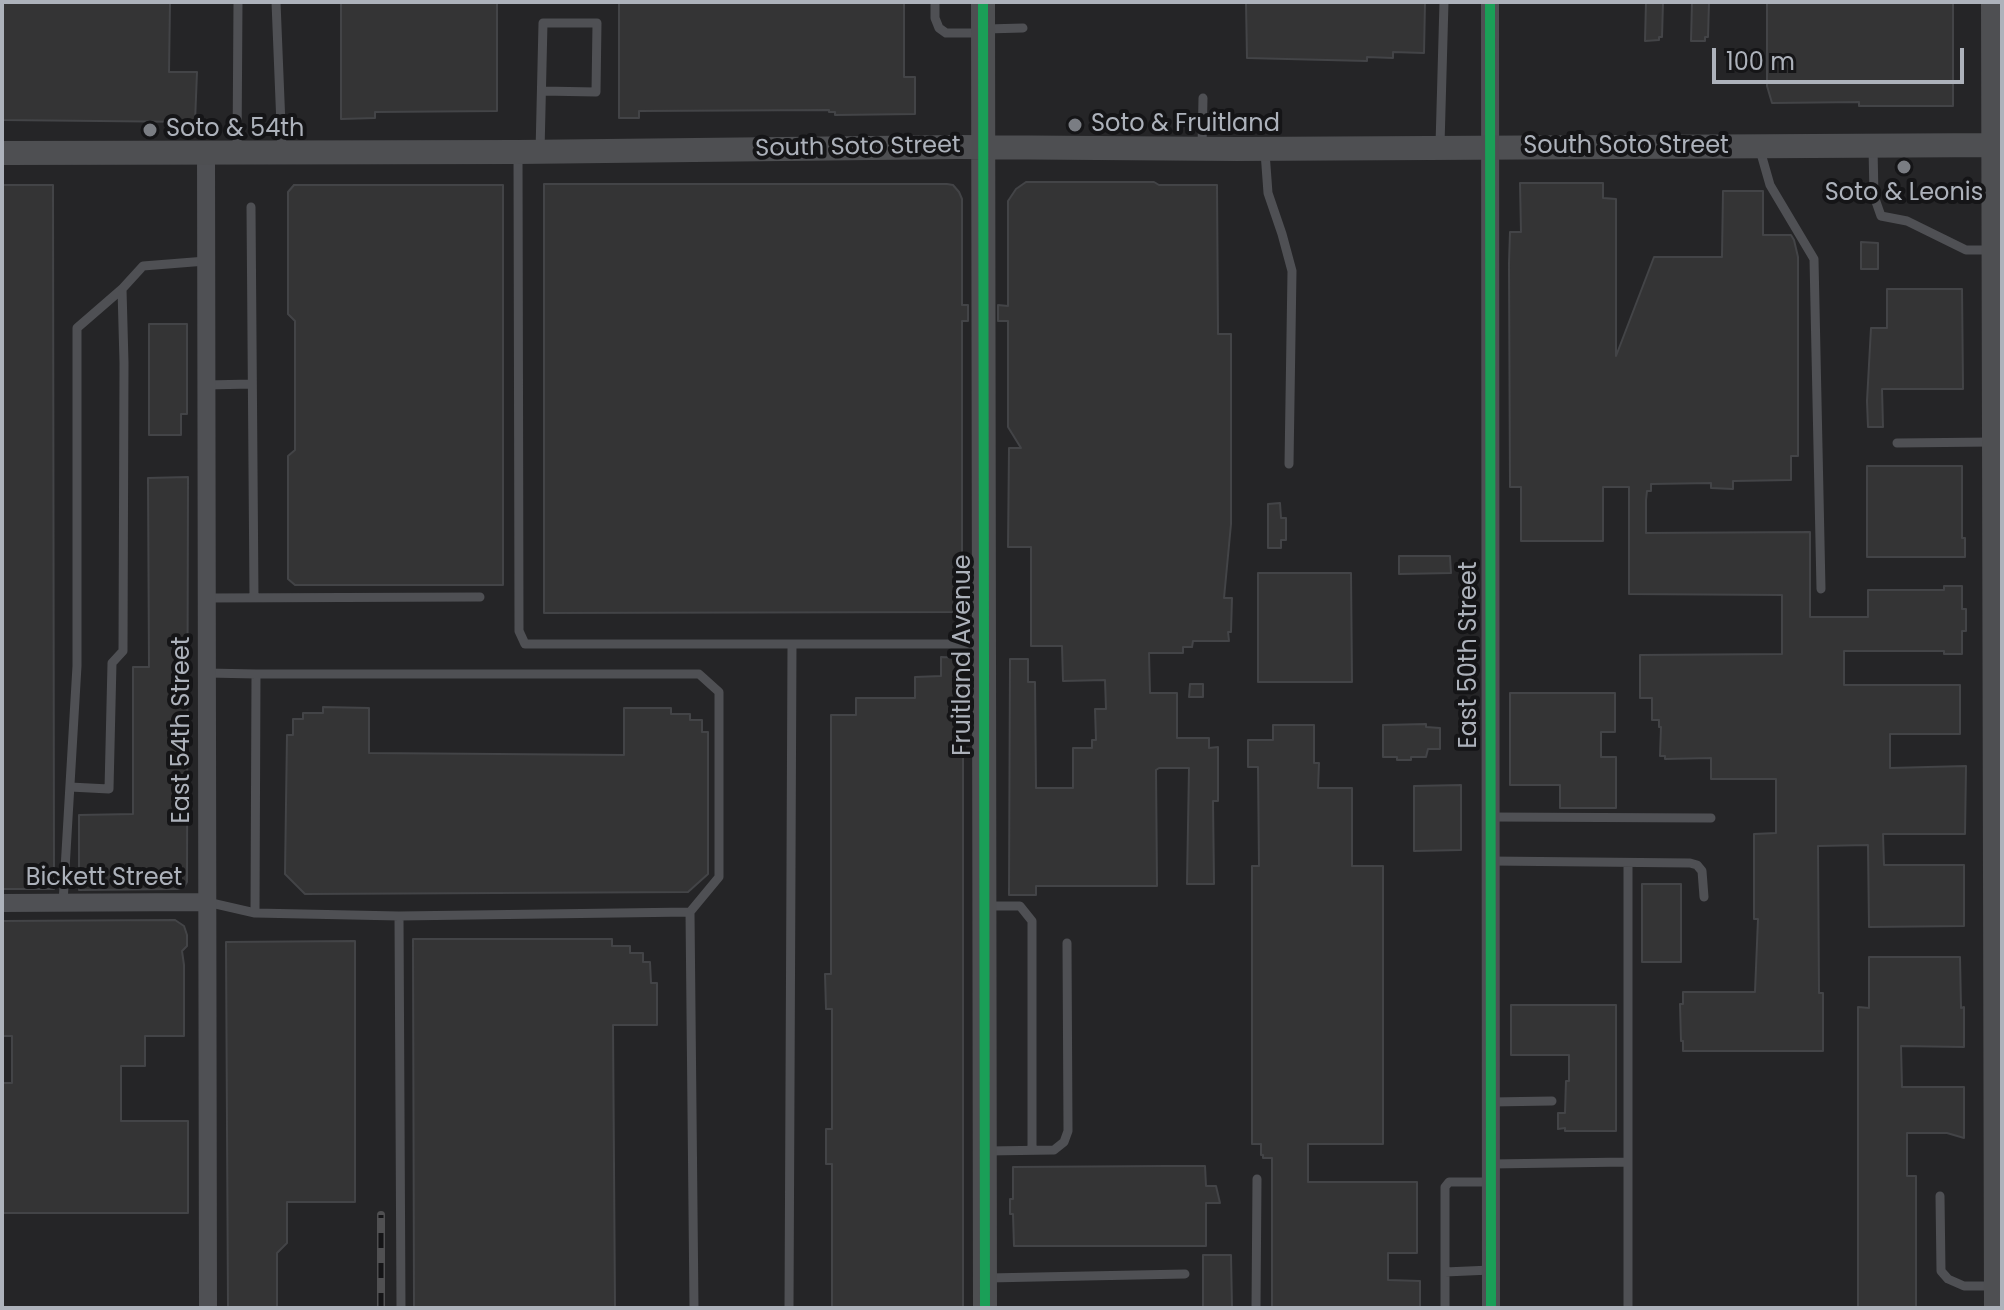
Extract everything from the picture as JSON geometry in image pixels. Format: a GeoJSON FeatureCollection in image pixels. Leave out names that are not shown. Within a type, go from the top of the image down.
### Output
{"type":"FeatureCollection","features":[{"type":"Feature","properties":{"kind":"main road","name":"Fruitland Avenue"},"geometry":{"type":"LineString","coordinates":[[983,2],[985,1308]]}},
{"type":"Feature","properties":{"kind":"main road"},"geometry":{"type":"LineString","coordinates":[[1993,2],[1997,145],[1993,250],[1993,442],[1998,499],[1999,1212],[1996,1297]]}},
{"type":"Feature","properties":{"kind":"main road","name":"South Soto Street"},"geometry":{"type":"LineString","coordinates":[[2,153],[1997,145]]}},
{"type":"Feature","properties":{"kind":"street","name":"East 50th Street"},"geometry":{"type":"LineString","coordinates":[[1490,2],[1491,1308]]}},
{"type":"Feature","properties":{"kind":"street","name":"East 54th Street"},"geometry":{"type":"LineString","coordinates":[[206,152],[208,1308]]}},
{"type":"Feature","properties":{"kind":"street","name":"Bickett Street"},"geometry":{"type":"LineString","coordinates":[[2,903],[207,902]]}},
{"type":"Feature","properties":{"kind":"lane"},"geometry":{"type":"LineString","coordinates":[[237,152],[238,2]]}},
{"type":"Feature","properties":{"kind":"lane"},"geometry":{"type":"LineString","coordinates":[[276,2],[282,152]]}},
{"type":"Feature","properties":{"kind":"lane"},"geometry":{"type":"LineString","coordinates":[[935,2],[935,18],[939,28],[946,33],[1023,28]]}},
{"type":"Feature","properties":{"kind":"lane"},"geometry":{"type":"LineString","coordinates":[[1440,148],[1444,2]]}},
{"type":"Feature","properties":{"kind":"lane"},"geometry":{"type":"LineString","coordinates":[[542,91],[596,92],[597,23],[543,23],[542,91],[529,152],[519,631],[525,644],[984,644]]}},
{"type":"Feature","properties":{"kind":"lane"},"geometry":{"type":"LineString","coordinates":[[1202,148],[1203,98]]}},
{"type":"Feature","properties":{"kind":"lane"},"geometry":{"type":"LineString","coordinates":[[1759,146],[1770,185],[1814,259],[1821,589]]}},
{"type":"Feature","properties":{"kind":"lane"},"geometry":{"type":"LineString","coordinates":[[1873,146],[1874,196],[1881,216],[1907,221],[1966,250],[1993,250]]}},
{"type":"Feature","properties":{"kind":"lane"},"geometry":{"type":"LineString","coordinates":[[1264,149],[1268,193],[1292,271],[1289,464]]}},
{"type":"Feature","properties":{"kind":"lane"},"geometry":{"type":"LineString","coordinates":[[251,207],[254,598]]}},
{"type":"Feature","properties":{"kind":"lane"},"geometry":{"type":"LineString","coordinates":[[63,903],[77,666],[77,328],[143,266],[206,261]]}},
{"type":"Feature","properties":{"kind":"lane"},"geometry":{"type":"LineString","coordinates":[[70,787],[109,789],[112,663],[123,651],[122,289]]}},
{"type":"Feature","properties":{"kind":"lane"},"geometry":{"type":"LineString","coordinates":[[206,385],[252,384]]}},
{"type":"Feature","properties":{"kind":"lane"},"geometry":{"type":"LineString","coordinates":[[1897,443],[1993,442]]}},
{"type":"Feature","properties":{"kind":"lane"},"geometry":{"type":"LineString","coordinates":[[207,598],[480,597]]}},
{"type":"Feature","properties":{"kind":"lane"},"geometry":{"type":"LineString","coordinates":[[789,1308],[792,644]]}},
{"type":"Feature","properties":{"kind":"lane"},"geometry":{"type":"LineString","coordinates":[[207,673],[699,674],[719,692],[719,877],[690,912],[694,1308]]}},
{"type":"Feature","properties":{"kind":"lane"},"geometry":{"type":"LineString","coordinates":[[255,913],[256,674]]}},
{"type":"Feature","properties":{"kind":"lane"},"geometry":{"type":"LineString","coordinates":[[1490,817],[1711,818]]}},
{"type":"Feature","properties":{"kind":"lane"},"geometry":{"type":"LineString","coordinates":[[1490,861],[1690,863],[1702,871],[1704,897]]}},
{"type":"Feature","properties":{"kind":"lane"},"geometry":{"type":"LineString","coordinates":[[1628,863],[1628,1308]]}},
{"type":"Feature","properties":{"kind":"lane"},"geometry":{"type":"LineString","coordinates":[[207,902],[255,913],[399,916],[690,912]]}},
{"type":"Feature","properties":{"kind":"lane"},"geometry":{"type":"LineString","coordinates":[[984,906],[1020,906],[1032,921],[1032,1150]]}},
{"type":"Feature","properties":{"kind":"lane"},"geometry":{"type":"LineString","coordinates":[[399,916],[401,1308]]}},
{"type":"Feature","properties":{"kind":"lane"},"geometry":{"type":"LineString","coordinates":[[985,1151],[1054,1150],[1064,1142],[1068,1131],[1067,943]]}},
{"type":"Feature","properties":{"kind":"lane"},"geometry":{"type":"LineString","coordinates":[[1491,1102],[1552,1101]]}},
{"type":"Feature","properties":{"kind":"lane"},"geometry":{"type":"LineString","coordinates":[[1445,1308],[1445,1187],[1449,1182],[1491,1173],[1627,1162]]}},
{"type":"Feature","properties":{"kind":"lane"},"geometry":{"type":"LineString","coordinates":[[1256,1308],[1257,1179]]}},
{"type":"Feature","properties":{"kind":"lane"},"geometry":{"type":"LineString","coordinates":[[1940,1196],[1941,1271],[1948,1279],[1996,1297]]}},
{"type":"Feature","properties":{"kind":"lane"},"geometry":{"type":"LineString","coordinates":[[1445,1272],[1491,1270]]}},
{"type":"Feature","properties":{"kind":"lane"},"geometry":{"type":"LineString","coordinates":[[985,1278],[1185,1274]]}},
{"type":"Feature","properties":{"kind":"shaded area"},"geometry":{"type":"Polygon","coordinates":[[[2,2],[2002,2],[2002,1308],[2,1308],[2,2]]]}},
{"type":"Feature","properties":{"kind":"building"},"geometry":{"type":"Polygon","coordinates":[[[2,2],[170,2],[169,72],[197,72],[195,122],[2,120],[2,2]]]}},
{"type":"Feature","properties":{"kind":"building"},"geometry":{"type":"Polygon","coordinates":[[[341,2],[497,2],[497,111],[375,112],[375,118],[341,119],[341,2]]]}},
{"type":"Feature","properties":{"kind":"building"},"geometry":{"type":"Polygon","coordinates":[[[619,2],[904,2],[904,77],[915,77],[915,114],[835,115],[829,110],[639,111],[639,118],[619,118],[619,2]]]}},
{"type":"Feature","properties":{"kind":"building"},"geometry":{"type":"Polygon","coordinates":[[[1246,2],[1425,2],[1424,53],[1393,52],[1393,58],[1367,57],[1367,61],[1247,58],[1246,2]]]}},
{"type":"Feature","properties":{"kind":"building"},"geometry":{"type":"Polygon","coordinates":[[[1646,2],[1663,2],[1662,37],[1659,40],[1645,41],[1646,2]]]}},
{"type":"Feature","properties":{"kind":"building"},"geometry":{"type":"Polygon","coordinates":[[[1692,2],[1709,2],[1708,37],[1705,41],[1691,41],[1692,2]]]}},
{"type":"Feature","properties":{"kind":"building"},"geometry":{"type":"Polygon","coordinates":[[[1767,2],[1953,2],[1953,106],[1859,106],[1859,102],[1772,103],[1767,86],[1767,2]]]}},
{"type":"Feature","properties":{"kind":"building"},"geometry":{"type":"Polygon","coordinates":[[[1026,182],[1217,185],[1218,334],[1231,334],[1231,524],[1224,598],[1232,598],[1231,632],[1228,632],[1229,641],[1193,641],[1192,647],[1183,647],[1183,653],[1149,653],[1150,693],[1177,693],[1177,738],[1209,738],[1209,748],[1218,747],[1218,801],[1213,801],[1214,884],[1187,884],[1189,768],[1159,768],[1156,770],[1157,886],[1036,886],[1036,895],[1009,895],[1010,659],[1028,659],[1028,682],[1035,682],[1036,788],[1073,788],[1073,748],[1092,748],[1092,740],[1096,740],[1095,709],[1106,709],[1105,680],[1063,681],[1062,646],[1031,646],[1031,547],[1008,547],[1009,448],[1021,448],[1008,427],[1008,321],[998,321],[998,305],[1008,306],[1008,201],[1016,189],[1026,182]]]}},
{"type":"Feature","properties":{"kind":"building"},"geometry":{"type":"Polygon","coordinates":[[[1520,183],[1603,183],[1603,198],[1616,199],[1616,356],[1654,257],[1722,257],[1723,191],[1763,191],[1763,235],[1791,235],[1794,240],[1798,257],[1798,456],[1791,456],[1791,480],[1733,481],[1733,489],[1711,488],[1711,483],[1651,484],[1646,500],[1646,533],[1810,532],[1810,617],[1868,617],[1868,590],[1944,590],[1944,586],[1962,586],[1966,631],[1962,631],[1962,654],[1944,654],[1944,651],[1844,651],[1844,685],[1960,685],[1960,734],[1890,734],[1890,768],[1966,766],[1965,834],[1883,834],[1884,865],[1964,865],[1964,926],[1869,927],[1868,845],[1818,846],[1819,993],[1823,993],[1823,1051],[1683,1051],[1680,1004],[1683,1004],[1683,992],[1755,992],[1758,919],[1754,919],[1754,834],[1776,833],[1776,779],[1711,779],[1711,758],[1665,759],[1665,756],[1660,756],[1661,727],[1659,720],[1652,720],[1652,698],[1640,698],[1640,655],[1782,654],[1782,595],[1629,594],[1629,487],[1603,487],[1603,541],[1521,541],[1521,487],[1510,487],[1509,263],[1510,232],[1521,232],[1520,183]]]}},
{"type":"Feature","properties":{"kind":"building"},"geometry":{"type":"Polygon","coordinates":[[[544,184],[953,185],[962,199],[962,305],[968,305],[968,321],[962,321],[962,612],[544,613],[544,184]]]}},
{"type":"Feature","properties":{"kind":"building"},"geometry":{"type":"Polygon","coordinates":[[[2,185],[53,185],[54,889],[2,889],[2,185]]]}},
{"type":"Feature","properties":{"kind":"building"},"geometry":{"type":"Polygon","coordinates":[[[294,185],[503,185],[503,585],[295,585],[288,579],[288,456],[295,450],[295,321],[288,314],[288,192],[294,185]]]}},
{"type":"Feature","properties":{"kind":"building"},"geometry":{"type":"Polygon","coordinates":[[[1861,242],[1878,243],[1878,269],[1861,269],[1861,242]]]}},
{"type":"Feature","properties":{"kind":"building"},"geometry":{"type":"Polygon","coordinates":[[[1887,289],[1962,289],[1963,389],[1882,389],[1883,427],[1868,427],[1871,328],[1887,328],[1887,289]]]}},
{"type":"Feature","properties":{"kind":"building"},"geometry":{"type":"Polygon","coordinates":[[[149,324],[187,324],[187,414],[181,414],[181,435],[149,435],[149,324]]]}},
{"type":"Feature","properties":{"kind":"building"},"geometry":{"type":"Polygon","coordinates":[[[1867,466],[1962,466],[1965,557],[1867,557],[1867,466]]]}},
{"type":"Feature","properties":{"kind":"building"},"geometry":{"type":"Polygon","coordinates":[[[188,477],[187,882],[177,889],[79,890],[79,815],[133,814],[133,667],[149,667],[148,478],[188,477]]]}},
{"type":"Feature","properties":{"kind":"building"},"geometry":{"type":"Polygon","coordinates":[[[1280,503],[1281,518],[1286,518],[1286,540],[1281,540],[1281,548],[1268,548],[1268,504],[1280,503]]]}},
{"type":"Feature","properties":{"kind":"building"},"geometry":{"type":"Polygon","coordinates":[[[1399,556],[1450,556],[1451,573],[1399,574],[1399,556]]]}},
{"type":"Feature","properties":{"kind":"building"},"geometry":{"type":"Polygon","coordinates":[[[1258,573],[1351,573],[1352,682],[1258,682],[1258,573]]]}},
{"type":"Feature","properties":{"kind":"building"},"geometry":{"type":"Polygon","coordinates":[[[941,657],[963,658],[963,1308],[832,1308],[832,1164],[826,1164],[826,1129],[832,1129],[832,1009],[826,1009],[825,974],[831,974],[831,715],[856,715],[856,698],[915,698],[915,677],[941,676],[941,657]]]}},
{"type":"Feature","properties":{"kind":"building"},"geometry":{"type":"Polygon","coordinates":[[[1190,684],[1203,684],[1203,697],[1189,697],[1190,684]]]}},
{"type":"Feature","properties":{"kind":"building"},"geometry":{"type":"Polygon","coordinates":[[[1510,693],[1615,693],[1615,732],[1601,732],[1601,757],[1616,757],[1616,808],[1560,808],[1560,785],[1510,785],[1510,693]]]}},
{"type":"Feature","properties":{"kind":"building"},"geometry":{"type":"Polygon","coordinates":[[[323,707],[369,708],[369,753],[624,755],[624,708],[671,708],[671,714],[690,714],[690,720],[702,720],[702,732],[708,732],[708,874],[688,892],[305,894],[285,874],[287,735],[293,735],[293,719],[303,719],[303,713],[323,713],[323,707]]]}},
{"type":"Feature","properties":{"kind":"building"},"geometry":{"type":"Polygon","coordinates":[[[1426,724],[1426,727],[1440,728],[1440,749],[1428,749],[1426,757],[1411,757],[1411,760],[1383,757],[1383,725],[1426,724]]]}},
{"type":"Feature","properties":{"kind":"building"},"geometry":{"type":"Polygon","coordinates":[[[1273,725],[1314,725],[1314,763],[1319,763],[1318,788],[1352,788],[1352,866],[1383,866],[1383,1144],[1308,1144],[1308,1182],[1417,1182],[1417,1253],[1388,1253],[1388,1280],[1420,1281],[1420,1308],[1272,1308],[1272,1158],[1263,1158],[1261,1144],[1252,1144],[1252,866],[1259,866],[1258,767],[1248,767],[1248,740],[1273,740],[1273,725]]]}},
{"type":"Feature","properties":{"kind":"building"},"geometry":{"type":"Polygon","coordinates":[[[1461,785],[1461,850],[1414,851],[1414,786],[1461,785]]]}},
{"type":"Feature","properties":{"kind":"building"},"geometry":{"type":"Polygon","coordinates":[[[1642,884],[1681,884],[1681,962],[1642,962],[1642,884]]]}},
{"type":"Feature","properties":{"kind":"building"},"geometry":{"type":"Polygon","coordinates":[[[175,920],[184,926],[187,935],[187,946],[182,951],[184,1036],[145,1036],[145,1066],[121,1066],[121,1121],[188,1121],[188,1213],[2,1213],[2,1083],[12,1083],[12,1036],[2,1036],[2,921],[175,920]]]}},
{"type":"Feature","properties":{"kind":"building"},"geometry":{"type":"Polygon","coordinates":[[[413,939],[612,939],[612,946],[630,946],[630,953],[643,953],[643,962],[650,962],[651,983],[657,983],[657,1025],[613,1025],[615,1308],[414,1308],[413,939]]]}},
{"type":"Feature","properties":{"kind":"building"},"geometry":{"type":"Polygon","coordinates":[[[355,941],[355,1202],[287,1202],[287,1243],[277,1253],[277,1308],[228,1308],[226,942],[355,941]]]}},
{"type":"Feature","properties":{"kind":"building"},"geometry":{"type":"Polygon","coordinates":[[[1869,957],[1960,957],[1964,1047],[1901,1046],[1902,1087],[1964,1087],[1964,1138],[1947,1133],[1907,1133],[1907,1176],[1916,1176],[1916,1308],[1858,1308],[1858,1007],[1869,1008],[1869,957]]]}},
{"type":"Feature","properties":{"kind":"building"},"geometry":{"type":"Polygon","coordinates":[[[1511,1005],[1616,1005],[1616,1131],[1558,1129],[1558,1113],[1565,1113],[1569,1055],[1511,1055],[1511,1005]]]}},
{"type":"Feature","properties":{"kind":"building"},"geometry":{"type":"Polygon","coordinates":[[[1205,1166],[1206,1186],[1216,1186],[1220,1203],[1206,1203],[1206,1246],[1014,1246],[1013,1214],[1010,1214],[1013,1167],[1205,1166]]]}},
{"type":"Feature","properties":{"kind":"building"},"geometry":{"type":"Polygon","coordinates":[[[1203,1255],[1231,1255],[1232,1308],[1203,1308],[1203,1255]]]}},
{"type":"Feature","properties":{"kind":"railway"},"geometry":{"type":"LineString","coordinates":[[381,1215],[381,1308]]}},
{"type":"Feature","properties":{"kind":"cycle path"},"geometry":{"type":"LineString","coordinates":[[983,2],[985,1308]]}},
{"type":"Feature","properties":{"kind":"cycle path"},"geometry":{"type":"LineString","coordinates":[[1490,2],[1491,1308]]}},
{"type":"Feature","properties":{"kind":"place","name":"Soto & Fruitland"},"geometry":{"type":"Point","coordinates":[1075,125]}},
{"type":"Feature","properties":{"kind":"place","name":"Soto & 54th"},"geometry":{"type":"Point","coordinates":[150,130]}},
{"type":"Feature","properties":{"kind":"place","name":"Soto & Leonis"},"geometry":{"type":"Point","coordinates":[1904,167]}}]}
